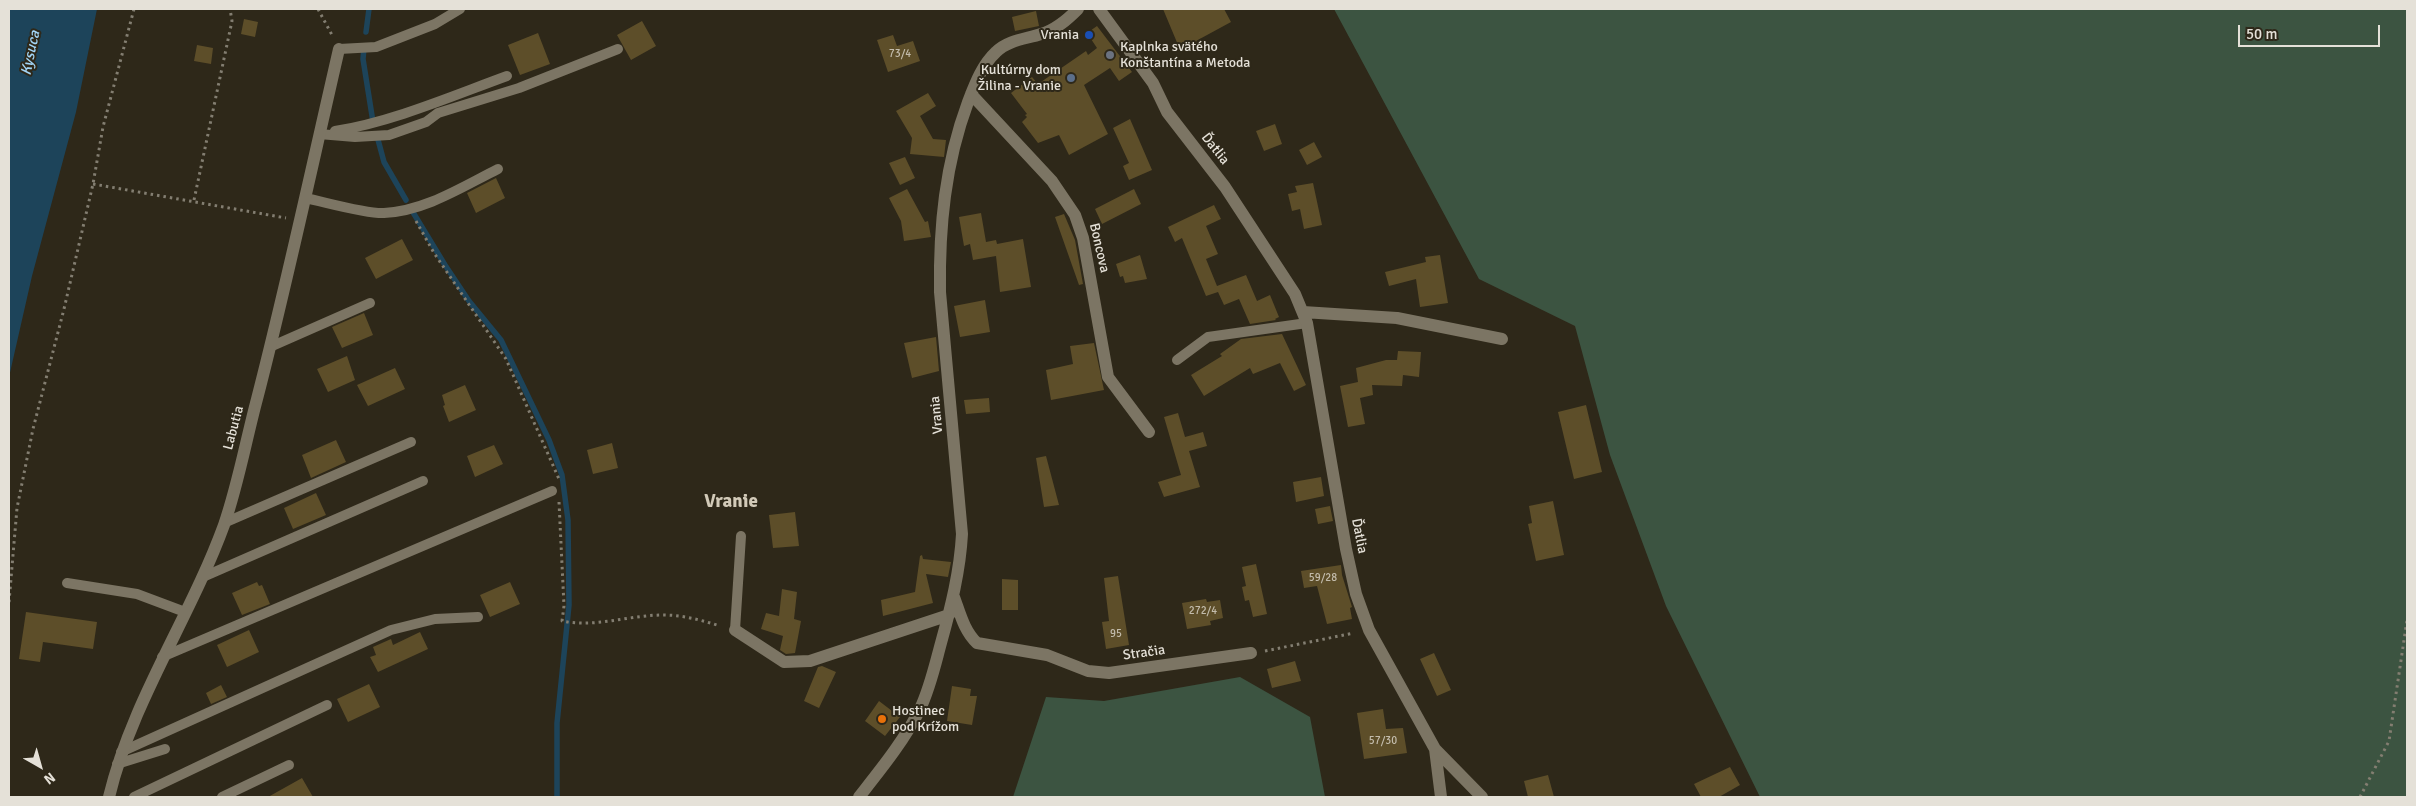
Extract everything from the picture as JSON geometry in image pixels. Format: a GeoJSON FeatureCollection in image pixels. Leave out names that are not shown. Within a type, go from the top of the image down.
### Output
{"type":"FeatureCollection","features":[{"type":"Feature","properties":{"kind":"street","name":"Vrania"},"geometry":{"type":"LineString","coordinates":[[859,797],[886,763],[920,708],[930,682],[954,597],[962,534],[940,292],[940,262],[944,191],[963,116],[971,94],[987,62],[997,51],[1009,43],[1061,25],[1078,9]]}},
{"type":"Feature","properties":{"kind":"street","name":"Ďatlia"},"geometry":{"type":"LineString","coordinates":[[1099,9],[1153,83],[1168,112],[1225,186],[1295,294],[1305,317],[1346,549],[1356,594],[1369,630],[1436,749],[1482,797]]}},
{"type":"Feature","properties":{"kind":"street","name":"Labutia"},"geometry":{"type":"LineString","coordinates":[[109,797],[119,758],[162,657],[204,577],[224,523],[270,347],[339,49]]}},
{"type":"Feature","properties":{"kind":"street","name":"Boncova"},"geometry":{"type":"LineString","coordinates":[[971,94],[1052,181],[1075,215],[1083,238],[1108,377],[1149,432]]}},
{"type":"Feature","properties":{"kind":"street"},"geometry":{"type":"LineString","coordinates":[[1305,317],[1397,318],[1502,339]]}},
{"type":"Feature","properties":{"kind":"street","name":"Stračia"},"geometry":{"type":"LineString","coordinates":[[954,597],[965,629],[977,643],[1047,655],[1088,671],[1109,673],[1251,653]]}},
{"type":"Feature","properties":{"kind":"street"},"geometry":{"type":"LineString","coordinates":[[735,630],[784,662],[810,661],[949,615]]}},
{"type":"Feature","properties":{"kind":"street","name":"Ďatlia"},"geometry":{"type":"LineString","coordinates":[[1436,749],[1441,797]]}},
{"type":"Feature","properties":{"kind":"lane"},"geometry":{"type":"LineString","coordinates":[[339,49],[376,46],[435,24],[460,9]]}},
{"type":"Feature","properties":{"kind":"lane"},"geometry":{"type":"LineString","coordinates":[[319,134],[355,137],[389,135],[426,122],[438,113],[519,88],[618,49]]}},
{"type":"Feature","properties":{"kind":"lane"},"geometry":{"type":"LineString","coordinates":[[319,134],[352,129],[507,76]]}},
{"type":"Feature","properties":{"kind":"lane"},"geometry":{"type":"LineString","coordinates":[[305,198],[383,213],[408,209],[434,201],[498,169]]}},
{"type":"Feature","properties":{"kind":"lane"},"geometry":{"type":"LineString","coordinates":[[270,347],[370,304]]}},
{"type":"Feature","properties":{"kind":"lane"},"geometry":{"type":"LineString","coordinates":[[1177,360],[1208,337],[1305,317]]}},
{"type":"Feature","properties":{"kind":"lane"},"geometry":{"type":"LineString","coordinates":[[224,523],[411,442]]}},
{"type":"Feature","properties":{"kind":"lane"},"geometry":{"type":"LineString","coordinates":[[204,577],[423,481]]}},
{"type":"Feature","properties":{"kind":"lane"},"geometry":{"type":"LineString","coordinates":[[162,657],[556,490]]}},
{"type":"Feature","properties":{"kind":"lane"},"geometry":{"type":"LineString","coordinates":[[735,630],[741,536]]}},
{"type":"Feature","properties":{"kind":"lane"},"geometry":{"type":"LineString","coordinates":[[67,583],[137,594],[186,612]]}},
{"type":"Feature","properties":{"kind":"lane"},"geometry":{"type":"LineString","coordinates":[[119,758],[391,630],[435,619],[478,617]]}},
{"type":"Feature","properties":{"kind":"lane"},"geometry":{"type":"LineString","coordinates":[[134,797],[326,705]]}},
{"type":"Feature","properties":{"kind":"lane"},"geometry":{"type":"LineString","coordinates":[[119,758],[165,749]]}},
{"type":"Feature","properties":{"kind":"lane"},"geometry":{"type":"LineString","coordinates":[[222,797],[289,765]]}},
{"type":"Feature","properties":{"kind":"path"},"geometry":{"type":"LineString","coordinates":[[9,602],[17,508],[33,429],[64,309],[93,184],[103,127],[134,9]]}},
{"type":"Feature","properties":{"kind":"path"},"geometry":{"type":"LineString","coordinates":[[194,200],[232,21],[230,9]]}},
{"type":"Feature","properties":{"kind":"path"},"geometry":{"type":"LineString","coordinates":[[318,9],[339,49]]}},
{"type":"Feature","properties":{"kind":"path"},"geometry":{"type":"LineString","coordinates":[[93,184],[194,200],[299,221]]}},
{"type":"Feature","properties":{"kind":"path"},"geometry":{"type":"LineString","coordinates":[[408,209],[434,253],[506,359],[559,478],[556,490],[564,606],[562,621],[590,623],[663,615],[682,616],[735,630]]}},
{"type":"Feature","properties":{"kind":"path"},"geometry":{"type":"LineString","coordinates":[[2360,797],[2388,741],[2407,620]]}},
{"type":"Feature","properties":{"kind":"path"},"geometry":{"type":"LineString","coordinates":[[1251,653],[1369,630]]}},
{"type":"Feature","properties":{"kind":"green space"},"geometry":{"type":"Polygon","coordinates":[[[1334,9],[2407,9],[2407,797],[1760,797],[1666,606],[1610,455],[1575,326],[1479,279],[1334,9]]]}},
{"type":"Feature","properties":{"kind":"green space"},"geometry":{"type":"Polygon","coordinates":[[[1240,677],[1310,717],[1325,797],[1013,797],[1046,697],[1104,701],[1240,677]]]}},
{"type":"Feature","properties":{"kind":"water","name":"Kysuca"},"geometry":{"type":"Polygon","coordinates":[[[9,9],[97,9],[76,112],[32,276],[9,377],[9,9]]]}},
{"type":"Feature","properties":{"kind":"building"},"geometry":{"type":"Polygon","coordinates":[[[1163,9],[1224,9],[1231,22],[1196,41],[1198,46],[1181,52],[1163,9]]]}},
{"type":"Feature","properties":{"kind":"building"},"geometry":{"type":"Polygon","coordinates":[[[1036,11],[1039,26],[1015,31],[1012,17],[1036,11]]]}},
{"type":"Feature","properties":{"kind":"building"},"geometry":{"type":"Polygon","coordinates":[[[244,19],[258,22],[255,37],[241,34],[244,19]]]}},
{"type":"Feature","properties":{"kind":"building"},"geometry":{"type":"Polygon","coordinates":[[[642,21],[656,46],[631,60],[617,35],[642,21]]]}},
{"type":"Feature","properties":{"kind":"building"},"geometry":{"type":"Polygon","coordinates":[[[1097,26],[1132,72],[1119,81],[1110,68],[1084,85],[1108,134],[1069,155],[1059,135],[1038,143],[1022,122],[1027,117],[1025,115],[1027,114],[1011,93],[1032,77],[1038,84],[1086,51],[1088,55],[1097,48],[1087,33],[1097,26]]]}},
{"type":"Feature","properties":{"kind":"building"},"geometry":{"type":"Polygon","coordinates":[[[538,33],[550,64],[520,75],[508,45],[538,33]]]}},
{"type":"Feature","properties":{"kind":"building"},"geometry":{"type":"Polygon","coordinates":[[[893,35],[897,46],[913,41],[920,61],[888,72],[877,40],[893,35]]]}},
{"type":"Feature","properties":{"kind":"building"},"geometry":{"type":"Polygon","coordinates":[[[197,45],[213,48],[211,64],[194,61],[197,45]]]}},
{"type":"Feature","properties":{"kind":"building"},"geometry":{"type":"Polygon","coordinates":[[[928,93],[936,106],[920,116],[933,139],[946,140],[944,157],[910,154],[912,138],[896,111],[928,93]]]}},
{"type":"Feature","properties":{"kind":"building"},"geometry":{"type":"Polygon","coordinates":[[[1130,119],[1152,170],[1129,180],[1123,166],[1129,163],[1113,128],[1130,119]]]}},
{"type":"Feature","properties":{"kind":"building"},"geometry":{"type":"Polygon","coordinates":[[[1275,124],[1282,144],[1264,151],[1256,131],[1275,124]]]}},
{"type":"Feature","properties":{"kind":"building"},"geometry":{"type":"Polygon","coordinates":[[[1314,142],[1322,157],[1307,165],[1299,150],[1314,142]]]}},
{"type":"Feature","properties":{"kind":"building"},"geometry":{"type":"Polygon","coordinates":[[[905,157],[915,178],[900,185],[889,163],[905,157]]]}},
{"type":"Feature","properties":{"kind":"building"},"geometry":{"type":"Polygon","coordinates":[[[496,178],[505,198],[476,213],[467,193],[496,178]]]}},
{"type":"Feature","properties":{"kind":"building"},"geometry":{"type":"Polygon","coordinates":[[[1313,183],[1322,225],[1304,229],[1300,209],[1292,211],[1288,194],[1297,192],[1295,186],[1313,183]]]}},
{"type":"Feature","properties":{"kind":"building"},"geometry":{"type":"Polygon","coordinates":[[[907,189],[925,222],[928,221],[931,237],[904,241],[901,221],[889,198],[907,189]]]}},
{"type":"Feature","properties":{"kind":"building"},"geometry":{"type":"Polygon","coordinates":[[[1134,189],[1141,204],[1102,224],[1095,209],[1134,189]]]}},
{"type":"Feature","properties":{"kind":"building"},"geometry":{"type":"Polygon","coordinates":[[[1214,205],[1221,219],[1206,226],[1218,254],[1206,259],[1217,286],[1246,275],[1257,301],[1270,295],[1279,317],[1276,320],[1250,324],[1239,299],[1224,305],[1218,292],[1206,296],[1182,238],[1175,242],[1168,227],[1214,205]]]}},
{"type":"Feature","properties":{"kind":"building"},"geometry":{"type":"Polygon","coordinates":[[[981,213],[986,242],[996,240],[997,244],[1023,239],[1031,287],[1000,292],[996,256],[973,260],[970,244],[964,246],[959,217],[981,213]]]}},
{"type":"Feature","properties":{"kind":"building"},"geometry":{"type":"Polygon","coordinates":[[[1064,214],[1075,240],[1083,284],[1079,285],[1055,217],[1064,214]]]}},
{"type":"Feature","properties":{"kind":"building"},"geometry":{"type":"Polygon","coordinates":[[[402,239],[413,260],[376,279],[365,258],[402,239]]]}},
{"type":"Feature","properties":{"kind":"building"},"geometry":{"type":"Polygon","coordinates":[[[1140,255],[1147,279],[1125,283],[1123,276],[1120,277],[1116,264],[1140,255]]]}},
{"type":"Feature","properties":{"kind":"building"},"geometry":{"type":"Polygon","coordinates":[[[1440,255],[1448,303],[1420,307],[1416,279],[1389,286],[1385,272],[1426,262],[1425,257],[1440,255]]]}},
{"type":"Feature","properties":{"kind":"building"},"geometry":{"type":"Polygon","coordinates":[[[985,300],[990,332],[960,337],[954,306],[985,300]]]}},
{"type":"Feature","properties":{"kind":"building"},"geometry":{"type":"Polygon","coordinates":[[[364,313],[373,335],[342,348],[332,327],[364,313]]]}},
{"type":"Feature","properties":{"kind":"building"},"geometry":{"type":"Polygon","coordinates":[[[1282,334],[1306,385],[1294,391],[1280,363],[1253,374],[1250,368],[1204,396],[1191,375],[1222,356],[1220,354],[1241,339],[1282,334]]]}},
{"type":"Feature","properties":{"kind":"building"},"geometry":{"type":"Polygon","coordinates":[[[936,337],[939,371],[912,378],[904,343],[936,337]]]}},
{"type":"Feature","properties":{"kind":"building"},"geometry":{"type":"Polygon","coordinates":[[[1094,343],[1104,390],[1051,400],[1046,370],[1073,364],[1070,346],[1094,343]]]}},
{"type":"Feature","properties":{"kind":"building"},"geometry":{"type":"Polygon","coordinates":[[[1398,351],[1421,352],[1419,377],[1403,375],[1402,386],[1372,385],[1373,395],[1360,398],[1365,424],[1348,427],[1340,386],[1358,382],[1356,368],[1386,360],[1397,360],[1398,351]]]}},
{"type":"Feature","properties":{"kind":"building"},"geometry":{"type":"Polygon","coordinates":[[[347,356],[355,380],[328,392],[317,369],[347,356]]]}},
{"type":"Feature","properties":{"kind":"building"},"geometry":{"type":"Polygon","coordinates":[[[395,368],[405,389],[368,406],[357,385],[395,368]]]}},
{"type":"Feature","properties":{"kind":"building"},"geometry":{"type":"Polygon","coordinates":[[[465,385],[476,410],[449,422],[443,406],[445,405],[442,395],[465,385]]]}},
{"type":"Feature","properties":{"kind":"building"},"geometry":{"type":"Polygon","coordinates":[[[989,398],[990,412],[966,414],[964,400],[989,398]]]}},
{"type":"Feature","properties":{"kind":"building"},"geometry":{"type":"Polygon","coordinates":[[[1586,405],[1602,472],[1574,479],[1558,412],[1586,405]]]}},
{"type":"Feature","properties":{"kind":"building"},"geometry":{"type":"Polygon","coordinates":[[[1178,413],[1185,437],[1203,432],[1207,446],[1189,451],[1200,487],[1164,497],[1158,482],[1181,475],[1164,417],[1178,413]]]}},
{"type":"Feature","properties":{"kind":"building"},"geometry":{"type":"Polygon","coordinates":[[[336,440],[346,462],[311,478],[302,455],[336,440]]]}},
{"type":"Feature","properties":{"kind":"building"},"geometry":{"type":"Polygon","coordinates":[[[612,443],[618,468],[593,474],[587,450],[612,443]]]}},
{"type":"Feature","properties":{"kind":"building"},"geometry":{"type":"Polygon","coordinates":[[[494,445],[503,464],[475,477],[467,456],[494,445]]]}},
{"type":"Feature","properties":{"kind":"building"},"geometry":{"type":"Polygon","coordinates":[[[1046,456],[1059,505],[1044,507],[1036,458],[1046,456]]]}},
{"type":"Feature","properties":{"kind":"building"},"geometry":{"type":"Polygon","coordinates":[[[1321,477],[1324,496],[1296,502],[1293,482],[1321,477]]]}},
{"type":"Feature","properties":{"kind":"building"},"geometry":{"type":"Polygon","coordinates":[[[316,493],[326,515],[293,529],[284,508],[316,493]]]}},
{"type":"Feature","properties":{"kind":"building"},"geometry":{"type":"Polygon","coordinates":[[[1553,501],[1564,555],[1536,561],[1528,524],[1532,523],[1529,506],[1553,501]]]}},
{"type":"Feature","properties":{"kind":"building"},"geometry":{"type":"Polygon","coordinates":[[[1330,506],[1333,521],[1318,524],[1315,509],[1330,506]]]}},
{"type":"Feature","properties":{"kind":"building"},"geometry":{"type":"Polygon","coordinates":[[[795,512],[799,546],[773,548],[769,515],[795,512]]]}},
{"type":"Feature","properties":{"kind":"building"},"geometry":{"type":"Polygon","coordinates":[[[922,555],[923,559],[951,562],[948,577],[926,574],[933,603],[883,616],[881,600],[915,592],[920,556],[922,555]]]}},
{"type":"Feature","properties":{"kind":"building"},"geometry":{"type":"Polygon","coordinates":[[[1256,564],[1267,614],[1253,617],[1249,600],[1245,601],[1242,587],[1246,586],[1242,567],[1256,564]]]}},
{"type":"Feature","properties":{"kind":"building"},"geometry":{"type":"Polygon","coordinates":[[[1341,565],[1342,575],[1352,607],[1350,608],[1352,619],[1327,624],[1317,586],[1304,588],[1301,571],[1341,565]]]}},
{"type":"Feature","properties":{"kind":"building"},"geometry":{"type":"Polygon","coordinates":[[[1118,576],[1129,645],[1106,649],[1102,622],[1109,621],[1104,578],[1118,576]]]}},
{"type":"Feature","properties":{"kind":"building"},"geometry":{"type":"Polygon","coordinates":[[[1002,579],[1018,580],[1018,610],[1002,610],[1002,579]]]}},
{"type":"Feature","properties":{"kind":"building"},"geometry":{"type":"Polygon","coordinates":[[[257,582],[259,586],[262,585],[270,604],[242,615],[232,593],[257,582]]]}},
{"type":"Feature","properties":{"kind":"building"},"geometry":{"type":"Polygon","coordinates":[[[510,582],[520,604],[490,617],[480,595],[510,582]]]}},
{"type":"Feature","properties":{"kind":"building"},"geometry":{"type":"Polygon","coordinates":[[[782,589],[797,592],[794,619],[801,621],[795,653],[786,654],[780,650],[783,636],[761,629],[766,613],[779,616],[782,589]]]}},
{"type":"Feature","properties":{"kind":"building"},"geometry":{"type":"Polygon","coordinates":[[[1206,599],[1207,602],[1220,600],[1223,618],[1210,621],[1211,625],[1187,629],[1182,603],[1206,599]]]}},
{"type":"Feature","properties":{"kind":"building"},"geometry":{"type":"Polygon","coordinates":[[[26,612],[97,622],[93,649],[43,642],[40,662],[19,659],[26,612]]]}},
{"type":"Feature","properties":{"kind":"building"},"geometry":{"type":"Polygon","coordinates":[[[249,630],[259,652],[227,667],[217,645],[249,630]]]}},
{"type":"Feature","properties":{"kind":"building"},"geometry":{"type":"Polygon","coordinates":[[[420,632],[428,649],[378,672],[370,657],[376,655],[373,647],[391,639],[393,645],[420,632]]]}},
{"type":"Feature","properties":{"kind":"building"},"geometry":{"type":"Polygon","coordinates":[[[1434,653],[1451,690],[1437,696],[1420,659],[1434,653]]]}},
{"type":"Feature","properties":{"kind":"building"},"geometry":{"type":"Polygon","coordinates":[[[1295,661],[1301,681],[1272,688],[1267,669],[1295,661]]]}},
{"type":"Feature","properties":{"kind":"building"},"geometry":{"type":"Polygon","coordinates":[[[822,666],[836,672],[819,708],[804,701],[818,667],[822,666]]]}},
{"type":"Feature","properties":{"kind":"building"},"geometry":{"type":"Polygon","coordinates":[[[369,684],[380,707],[348,722],[337,699],[369,684]]]}},
{"type":"Feature","properties":{"kind":"building"},"geometry":{"type":"Polygon","coordinates":[[[221,685],[227,697],[211,704],[206,693],[221,685]]]}},
{"type":"Feature","properties":{"kind":"building"},"geometry":{"type":"Polygon","coordinates":[[[952,686],[971,689],[970,696],[977,696],[972,725],[947,721],[952,686]]]}},
{"type":"Feature","properties":{"kind":"building","name":"Hostinec pod Krížom"},"geometry":{"type":"Polygon","coordinates":[[[879,701],[900,717],[885,736],[865,721],[879,701]]]}},
{"type":"Feature","properties":{"kind":"building"},"geometry":{"type":"Polygon","coordinates":[[[1383,709],[1386,729],[1403,728],[1407,753],[1364,759],[1357,713],[1383,709]]]}},
{"type":"Feature","properties":{"kind":"building"},"geometry":{"type":"Polygon","coordinates":[[[1730,767],[1740,785],[1719,797],[1701,797],[1694,784],[1730,767]]]}},
{"type":"Feature","properties":{"kind":"building"},"geometry":{"type":"Polygon","coordinates":[[[1548,775],[1554,797],[1528,797],[1524,781],[1548,775]]]}},
{"type":"Feature","properties":{"kind":"building"},"geometry":{"type":"Polygon","coordinates":[[[302,778],[313,797],[268,797],[302,778]]]}},
{"type":"Feature","properties":{"kind":"waterway"},"geometry":{"type":"LineString","coordinates":[[366,32],[369,9]]}},
{"type":"Feature","properties":{"kind":"waterway"},"geometry":{"type":"LineString","coordinates":[[364,48],[363,59],[373,122]]}},
{"type":"Feature","properties":{"kind":"waterway"},"geometry":{"type":"LineString","coordinates":[[377,136],[384,162],[406,200]]}},
{"type":"Feature","properties":{"kind":"waterway"},"geometry":{"type":"LineString","coordinates":[[411,209],[469,301],[501,340],[549,440],[562,475],[568,520],[569,605],[557,723],[557,797]]}},
{"type":"Feature","properties":{"kind":"place","name":"Vrania"},"geometry":{"type":"Point","coordinates":[1089,35]}},
{"type":"Feature","properties":{"kind":"place","name":"Kaplnka svätého Konštantína a Metoda"},"geometry":{"type":"Point","coordinates":[1110,55]}},
{"type":"Feature","properties":{"kind":"place","name":"Kultúrny dom Žilina - Vranie"},"geometry":{"type":"Point","coordinates":[1071,78]}},
{"type":"Feature","properties":{"kind":"place","name":"Hostinec pod Krížom"},"geometry":{"type":"Point","coordinates":[882,719]}},
{"type":"Feature","properties":{"kind":"district","name":"Vranie"},"geometry":{"type":"Point","coordinates":[731,502]}}]}
